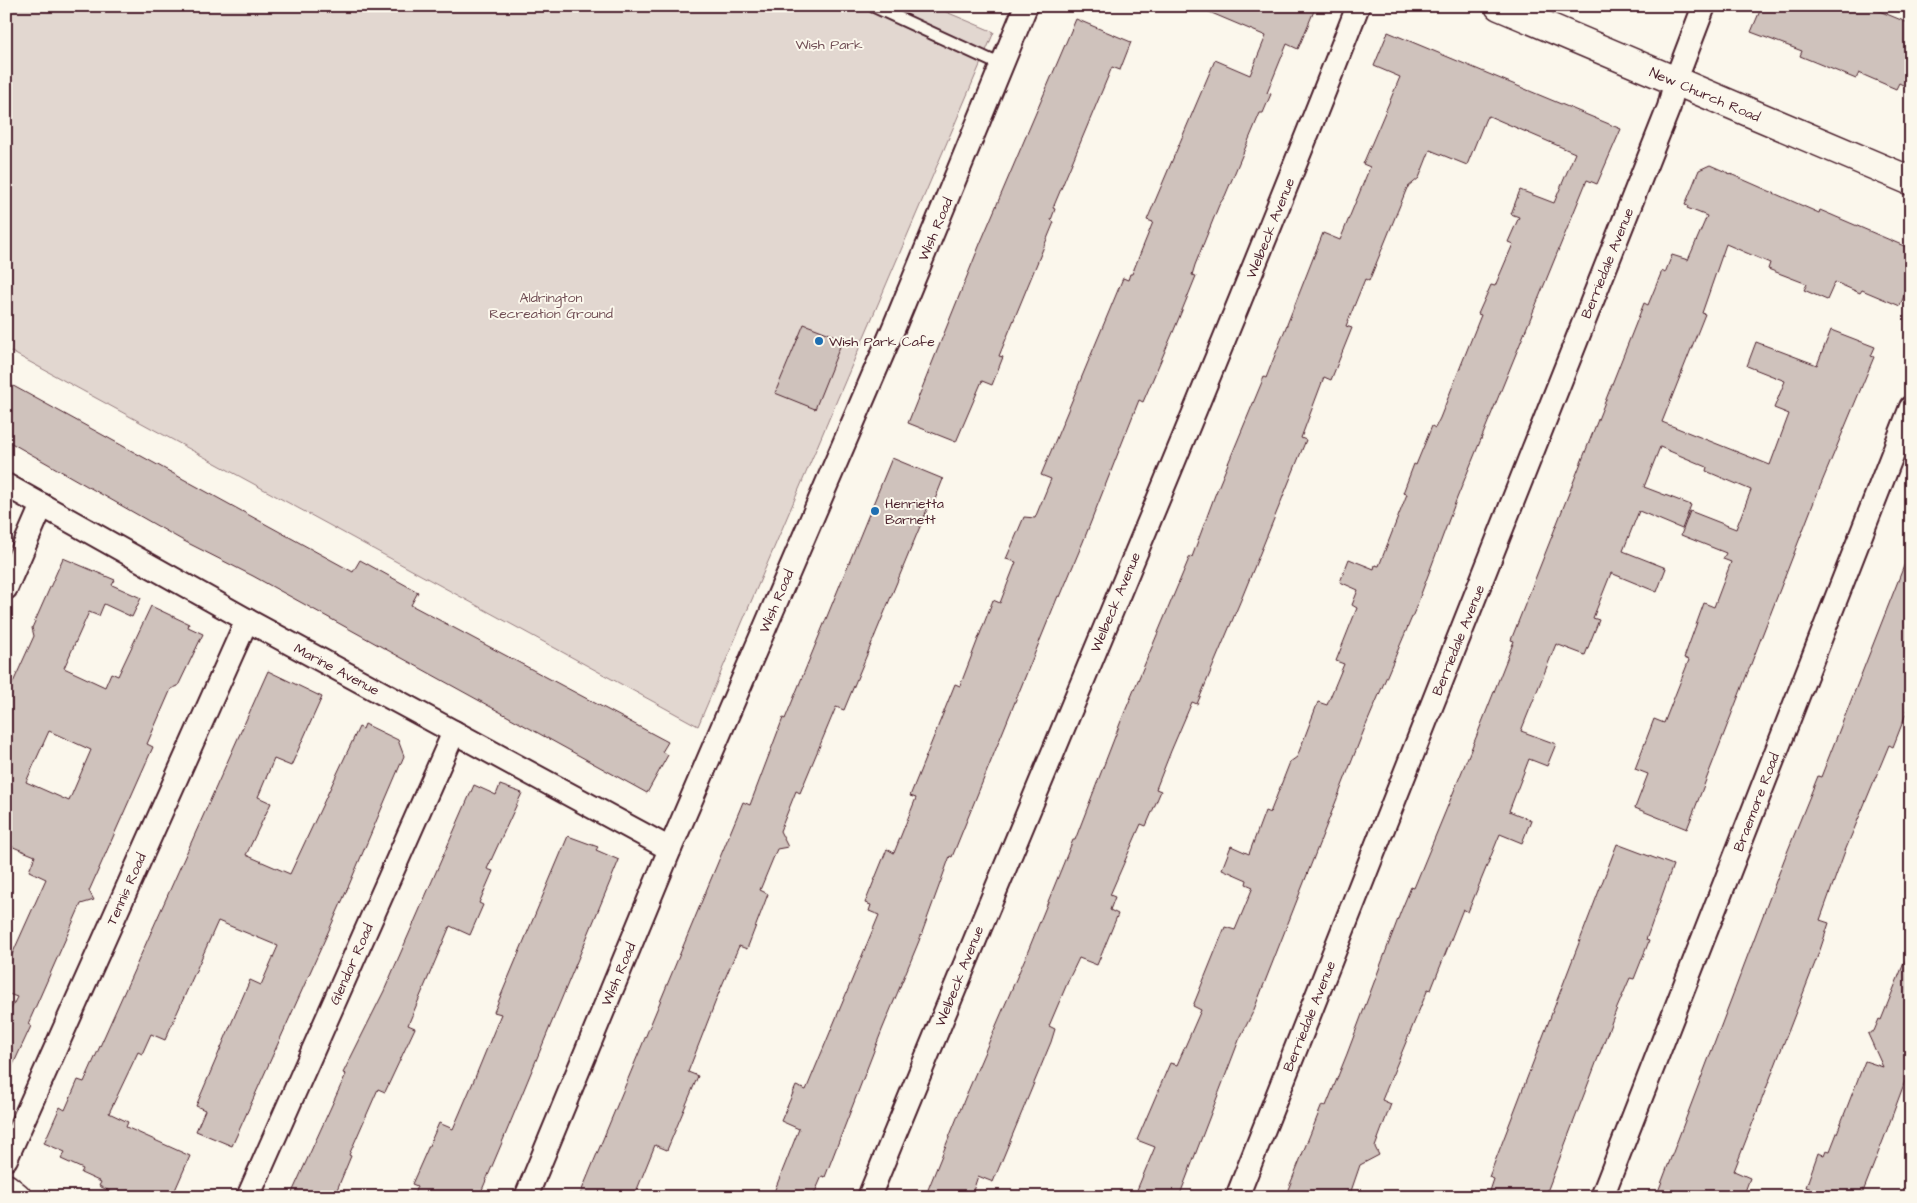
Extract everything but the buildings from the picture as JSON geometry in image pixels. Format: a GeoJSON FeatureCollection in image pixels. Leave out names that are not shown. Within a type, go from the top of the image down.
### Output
{"type":"FeatureCollection","features":[{"type":"Feature","properties":{"kind":"main road","name":"New Church Road"},"geometry":{"type":"LineString","coordinates":[[1499,6],[1911,181]]}},
{"type":"Feature","properties":{"kind":"main road"},"geometry":{"type":"LineString","coordinates":[[6,1188],[17,1197]]}},
{"type":"Feature","properties":{"kind":"street","name":"Wish Road"},"geometry":{"type":"LineString","coordinates":[[526,1197],[670,849],[1003,66],[1026,6]]}},
{"type":"Feature","properties":{"kind":"street","name":"Welbeck Avenue"},"geometry":{"type":"LineString","coordinates":[[869,1197],[1035,792],[1184,440],[1358,6]]}},
{"type":"Feature","properties":{"kind":"street","name":"Berriedale Avenue"},"geometry":{"type":"LineString","coordinates":[[1237,1197],[1669,107],[1675,82],[1704,6]]}},
{"type":"Feature","properties":{"kind":"street","name":"Braemore Road"},"geometry":{"type":"LineString","coordinates":[[1602,1197],[1911,407]]}},
{"type":"Feature","properties":{"kind":"street","name":"Marine Avenue"},"geometry":{"type":"LineString","coordinates":[[6,485],[247,620],[670,849]]}},
{"type":"Feature","properties":{"kind":"street"},"geometry":{"type":"LineString","coordinates":[[6,588],[42,505]]}},
{"type":"Feature","properties":{"kind":"street","name":"Tennis Road"},"geometry":{"type":"LineString","coordinates":[[6,1159],[247,620]]}},
{"type":"Feature","properties":{"kind":"street","name":"Glendor Road"},"geometry":{"type":"LineString","coordinates":[[248,1197],[454,732]]}},
{"type":"Feature","properties":{"kind":"lane"},"geometry":{"type":"LineString","coordinates":[[873,6],[1003,66]]}},
{"type":"Feature","properties":{"kind":"green space","name":"Aldrington Recreation Ground"},"geometry":{"type":"Polygon","coordinates":[[[6,6],[932,6],[994,32],[698,726],[6,349],[6,6]]]}},
{"type":"Feature","properties":{"kind":"place","name":"Wish Park Cafe"},"geometry":{"type":"Point","coordinates":[819,341]}},
{"type":"Feature","properties":{"kind":"place","name":"Henrietta Barnett"},"geometry":{"type":"Point","coordinates":[875,511]}},
{"type":"Feature","properties":{"kind":"park label","name":"Wish Park"},"geometry":{"type":"Point","coordinates":[829,44]}}]}
